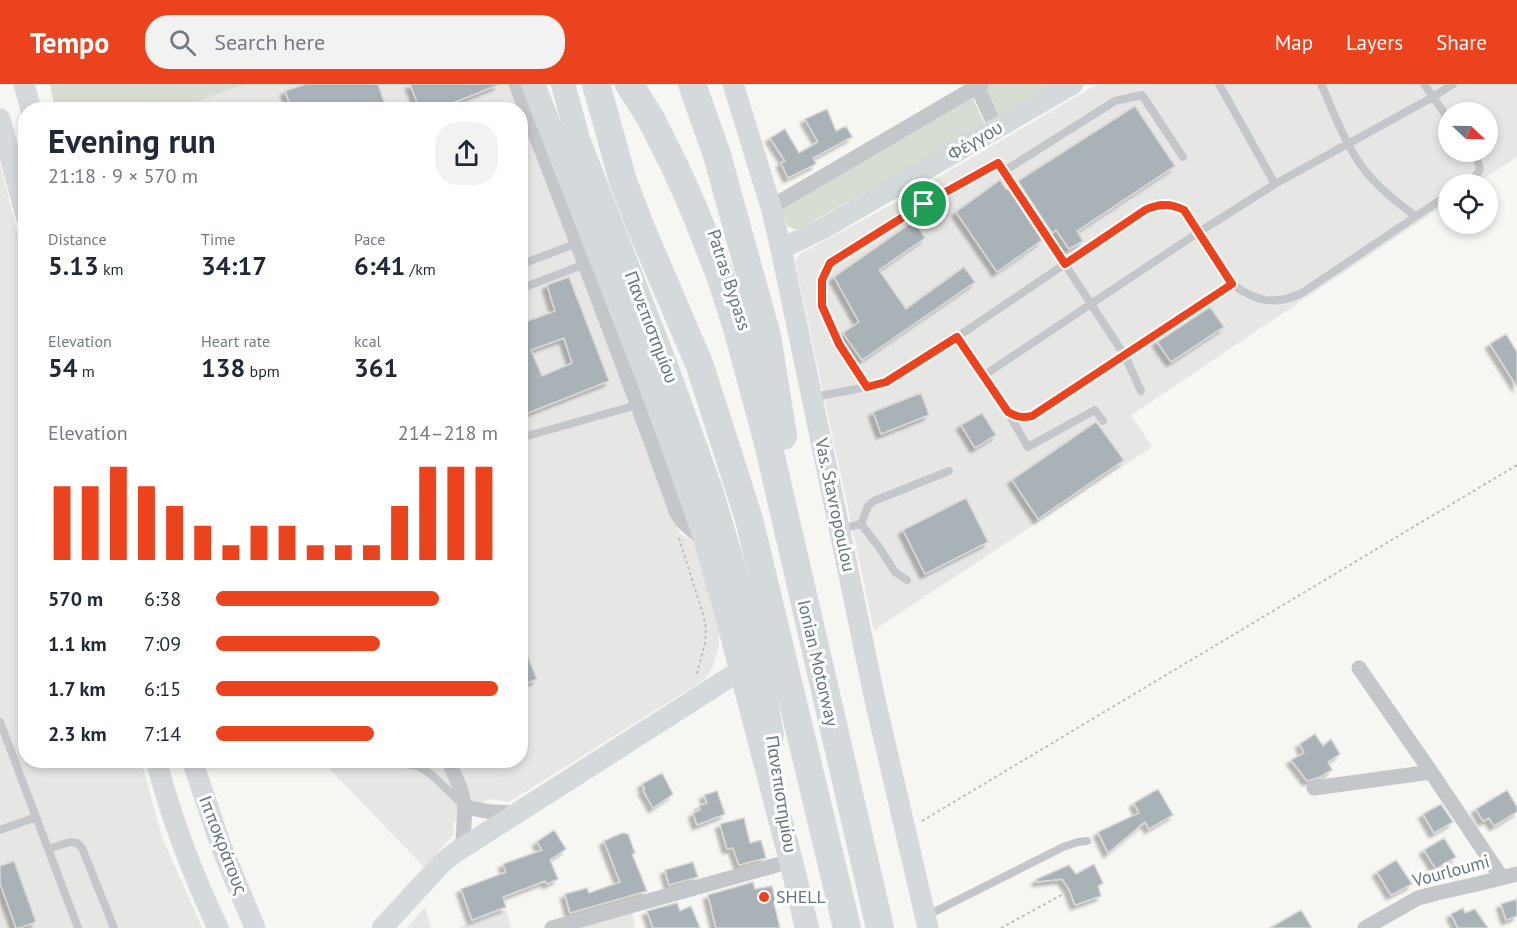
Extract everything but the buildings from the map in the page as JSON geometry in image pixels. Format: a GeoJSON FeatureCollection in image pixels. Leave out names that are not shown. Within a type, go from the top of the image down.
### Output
{"type":"FeatureCollection","features":[{"type":"Feature","properties":{"kind":"highway","name":"Ionian Motorway"},"geometry":{"type":"LineString","coordinates":[[596,84],[622,181],[700,366],[749,519],[847,928]]}},
{"type":"Feature","properties":{"kind":"highway"},"geometry":{"type":"LineString","coordinates":[[692,84],[720,165],[767,336],[792,485]]}},
{"type":"Feature","properties":{"kind":"highway","name":"Patras Bypass"},"geometry":{"type":"LineString","coordinates":[[639,88],[666,124],[716,238],[754,355],[770,423],[792,485]]}},
{"type":"Feature","properties":{"kind":"highway","name":"Patras Bypass"},"geometry":{"type":"LineString","coordinates":[[639,88],[708,242],[736,328],[755,399]]}},
{"type":"Feature","properties":{"kind":"highway","name":"Ionian Motorway"},"geometry":{"type":"LineString","coordinates":[[755,399],[767,439],[880,928]]}},
{"type":"Feature","properties":{"kind":"highway","name":"Ionian Motorway"},"geometry":{"type":"LineString","coordinates":[[792,485],[892,928]]}},
{"type":"Feature","properties":{"kind":"main road","name":"Πανεπιστημίου"},"geometry":{"type":"LineString","coordinates":[[533,84],[658,404],[749,665],[769,714],[782,812],[807,928]]}},
{"type":"Feature","properties":{"kind":"main road","name":"Πανεπιστημίου"},"geometry":{"type":"LineString","coordinates":[[563,84],[578,139],[708,480],[734,565],[749,665]]}},
{"type":"Feature","properties":{"kind":"street"},"geometry":{"type":"LineString","coordinates":[[24,84],[29,102]]}},
{"type":"Feature","properties":{"kind":"street"},"geometry":{"type":"LineString","coordinates":[[516,84],[523,102]]}},
{"type":"Feature","properties":{"kind":"street","name":"Vas. Stavropoulou"},"geometry":{"type":"LineString","coordinates":[[733,84],[771,207],[781,249],[875,700],[927,922]]}},
{"type":"Feature","properties":{"kind":"street","name":"Φέγγου"},"geometry":{"type":"LineString","coordinates":[[781,249],[824,228],[1073,84]]}},
{"type":"Feature","properties":{"kind":"street"},"geometry":{"type":"LineString","coordinates":[[771,207],[978,85],[996,128]]}},
{"type":"Feature","properties":{"kind":"street"},"geometry":{"type":"LineString","coordinates":[[528,115],[679,518],[706,541]]}},
{"type":"Feature","properties":{"kind":"street"},"geometry":{"type":"LineString","coordinates":[[0,118],[18,186]]}},
{"type":"Feature","properties":{"kind":"street"},"geometry":{"type":"LineString","coordinates":[[382,928],[442,863],[456,852],[749,665]]}},
{"type":"Feature","properties":{"kind":"street"},"geometry":{"type":"LineString","coordinates":[[1359,668],[1502,878]]}},
{"type":"Feature","properties":{"kind":"street","name":"Ιπποκράτους"},"geometry":{"type":"LineString","coordinates":[[158,768],[200,890],[218,928]]}},
{"type":"Feature","properties":{"kind":"street","name":"Ιπποκράτους"},"geometry":{"type":"LineString","coordinates":[[195,768],[221,846],[255,928]]}},
{"type":"Feature","properties":{"kind":"street"},"geometry":{"type":"LineString","coordinates":[[452,768],[465,807],[462,841],[456,852]]}},
{"type":"Feature","properties":{"kind":"street"},"geometry":{"type":"LineString","coordinates":[[1314,788],[1431,772]]}},
{"type":"Feature","properties":{"kind":"street"},"geometry":{"type":"LineString","coordinates":[[465,807],[491,812],[516,813]]}},
{"type":"Feature","properties":{"kind":"street"},"geometry":{"type":"LineString","coordinates":[[552,928],[791,861]]}},
{"type":"Feature","properties":{"kind":"street","name":"Vourloumi"},"geometry":{"type":"LineString","coordinates":[[1365,928],[1418,898],[1517,874]]}},
{"type":"Feature","properties":{"kind":"lane"},"geometry":{"type":"LineString","coordinates":[[1321,84],[1363,168],[1388,194],[1415,216]]}},
{"type":"Feature","properties":{"kind":"lane"},"geometry":{"type":"LineString","coordinates":[[1424,84],[1438,104]]}},
{"type":"Feature","properties":{"kind":"lane"},"geometry":{"type":"LineString","coordinates":[[984,376],[1090,303],[1275,184],[1453,84]]}},
{"type":"Feature","properties":{"kind":"lane"},"geometry":{"type":"LineString","coordinates":[[1222,85],[1275,184]]}},
{"type":"Feature","properties":{"kind":"lane"},"geometry":{"type":"LineString","coordinates":[[1004,171],[1115,101],[1142,94],[1183,157]]}},
{"type":"Feature","properties":{"kind":"lane"},"geometry":{"type":"LineString","coordinates":[[867,387],[839,344],[822,306],[822,280],[830,263],[924,204],[998,163],[1125,356],[1141,391]]}},
{"type":"Feature","properties":{"kind":"lane"},"geometry":{"type":"LineString","coordinates":[[813,397],[886,382],[1145,210],[1158,205],[1169,204],[1184,210],[1232,284],[1245,294],[1263,300],[1277,301],[1288,299],[1302,292],[1438,201]]}},
{"type":"Feature","properties":{"kind":"lane"},"geometry":{"type":"LineString","coordinates":[[528,262],[577,243]]}},
{"type":"Feature","properties":{"kind":"lane"},"geometry":{"type":"LineString","coordinates":[[528,286],[585,264]]}},
{"type":"Feature","properties":{"kind":"lane"},"geometry":{"type":"LineString","coordinates":[[1008,412],[1023,418],[1032,416],[1232,284]]}},
{"type":"Feature","properties":{"kind":"lane"},"geometry":{"type":"LineString","coordinates":[[957,337],[1008,412],[1028,447],[1095,410],[1103,422]]}},
{"type":"Feature","properties":{"kind":"lane"},"geometry":{"type":"LineString","coordinates":[[528,436],[637,405]]}},
{"type":"Feature","properties":{"kind":"lane"},"geometry":{"type":"LineString","coordinates":[[861,524],[868,506],[874,501],[949,471]]}},
{"type":"Feature","properties":{"kind":"lane"},"geometry":{"type":"LineString","coordinates":[[840,529],[861,524]]}},
{"type":"Feature","properties":{"kind":"lane"},"geometry":{"type":"LineString","coordinates":[[861,524],[895,572],[907,580]]}},
{"type":"Feature","properties":{"kind":"lane"},"geometry":{"type":"LineString","coordinates":[[0,722],[78,928]]}},
{"type":"Feature","properties":{"kind":"lane"},"geometry":{"type":"LineString","coordinates":[[421,768],[465,807]]}},
{"type":"Feature","properties":{"kind":"lane"},"geometry":{"type":"LineString","coordinates":[[0,830],[36,817]]}},
{"type":"Feature","properties":{"kind":"lane"},"geometry":{"type":"LineString","coordinates":[[927,922],[1063,847],[1087,841]]}},
{"type":"Feature","properties":{"kind":"lane"},"geometry":{"type":"LineString","coordinates":[[48,849],[70,842],[77,843],[82,848],[114,928]]}},
{"type":"Feature","properties":{"kind":"path"},"geometry":{"type":"LineString","coordinates":[[905,831],[1517,465]]}},
{"type":"Feature","properties":{"kind":"path"},"geometry":{"type":"LineString","coordinates":[[679,539],[706,628],[705,643],[696,676]]}},
{"type":"Feature","properties":{"kind":"path"},"geometry":{"type":"LineString","coordinates":[[1001,928],[1069,891]]}},
{"type":"Feature","properties":{"kind":"shaded area"},"geometry":{"type":"Polygon","coordinates":[[[50,84],[246,84],[197,102],[53,102],[50,84]]]}},
{"type":"Feature","properties":{"kind":"shaded area"},"geometry":{"type":"Polygon","coordinates":[[[246,84],[512,84],[517,102],[197,102],[246,84]]]}},
{"type":"Feature","properties":{"kind":"shaded area"},"geometry":{"type":"Polygon","coordinates":[[[990,84],[1058,84],[999,117],[985,87],[990,84]]]}},
{"type":"Feature","properties":{"kind":"shaded area"},"geometry":{"type":"Polygon","coordinates":[[[1098,84],[1517,84],[1517,157],[1491,174],[1438,174],[1438,209],[1131,415],[1152,447],[874,630],[795,262],[800,254],[891,205],[1098,84]]]}},
{"type":"Feature","properties":{"kind":"shaded area"},"geometry":{"type":"Polygon","coordinates":[[[972,96],[985,125],[799,229],[787,226],[781,206],[972,96]]]}},
{"type":"Feature","properties":{"kind":"shaded area"},"geometry":{"type":"Polygon","coordinates":[[[528,133],[547,186],[579,253],[680,534],[695,541],[719,625],[719,646],[713,667],[704,680],[509,802],[489,799],[453,823],[454,834],[424,867],[329,768],[528,768],[528,133]]]}},
{"type":"Feature","properties":{"kind":"shaded area"},"geometry":{"type":"Polygon","coordinates":[[[0,163],[18,236],[18,768],[143,768],[162,837],[202,928],[0,928],[0,163]]]}},
{"type":"Feature","properties":{"kind":"shaded area"},"geometry":{"type":"Polygon","coordinates":[[[425,907],[431,928],[407,928],[425,907]]]}},
{"type":"Feature","properties":{"kind":"shaded area"},"geometry":{"type":"Polygon","coordinates":[[[506,910],[511,928],[457,928],[462,926],[506,910]]]}},
{"type":"Feature","properties":{"kind":"shaded area"},"geometry":{"type":"Polygon","coordinates":[[[632,912],[635,928],[565,928],[632,912]]]}},
{"type":"Feature","properties":{"kind":"place","name":"SHELL"},"geometry":{"type":"Point","coordinates":[764,897]}},
{"type":"Feature","properties":{"kind":"route"},"geometry":{"type":"LineString","coordinates":[[998,163],[1065,264],[1145,210],[1169,204],[1184,210],[1232,284],[1032,416],[1017,417],[1008,412],[957,337],[886,382],[867,387],[839,344],[822,306],[822,280],[830,263],[924,204],[998,163]]}}]}
